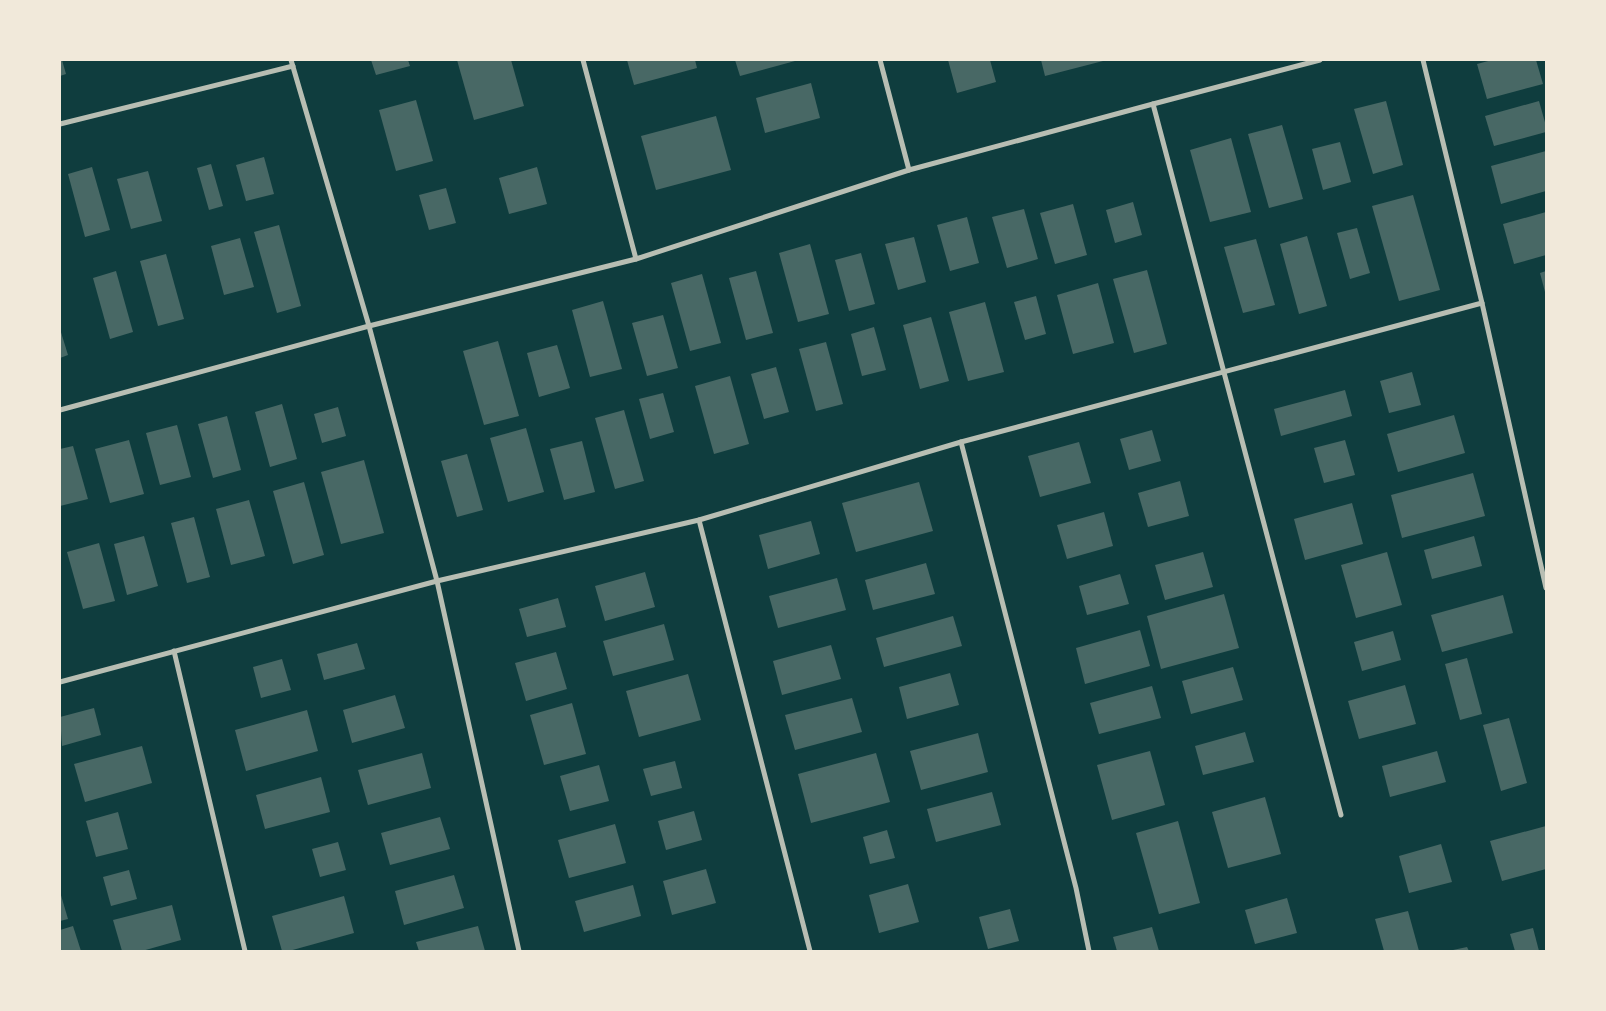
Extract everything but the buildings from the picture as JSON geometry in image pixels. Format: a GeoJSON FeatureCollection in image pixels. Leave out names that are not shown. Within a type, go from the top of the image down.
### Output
{"type":"FeatureCollection","features":[{"type":"Feature","properties":{"kind":"street"},"geometry":{"type":"LineString","coordinates":[[583,60],[636,259]]}},
{"type":"Feature","properties":{"kind":"street"},"geometry":{"type":"LineString","coordinates":[[880,60],[909,170]]}},
{"type":"Feature","properties":{"kind":"street"},"geometry":{"type":"LineString","coordinates":[[60,410],[368,326],[636,259],[909,170],[1320,60]]}},
{"type":"Feature","properties":{"kind":"street"},"geometry":{"type":"LineString","coordinates":[[1423,60],[1482,303],[1546,588]]}},
{"type":"Feature","properties":{"kind":"street"},"geometry":{"type":"LineString","coordinates":[[60,124],[292,63],[368,326],[437,581],[519,951]]}},
{"type":"Feature","properties":{"kind":"street"},"geometry":{"type":"LineString","coordinates":[[1153,104],[1341,815]]}},
{"type":"Feature","properties":{"kind":"street"},"geometry":{"type":"LineString","coordinates":[[60,682],[437,581],[699,520],[961,442],[1482,303]]}},
{"type":"Feature","properties":{"kind":"street"},"geometry":{"type":"LineString","coordinates":[[961,442],[1076,888],[1089,951]]}},
{"type":"Feature","properties":{"kind":"street"},"geometry":{"type":"LineString","coordinates":[[699,520],[810,951]]}},
{"type":"Feature","properties":{"kind":"street"},"geometry":{"type":"LineString","coordinates":[[174,651],[245,951]]}}]}
